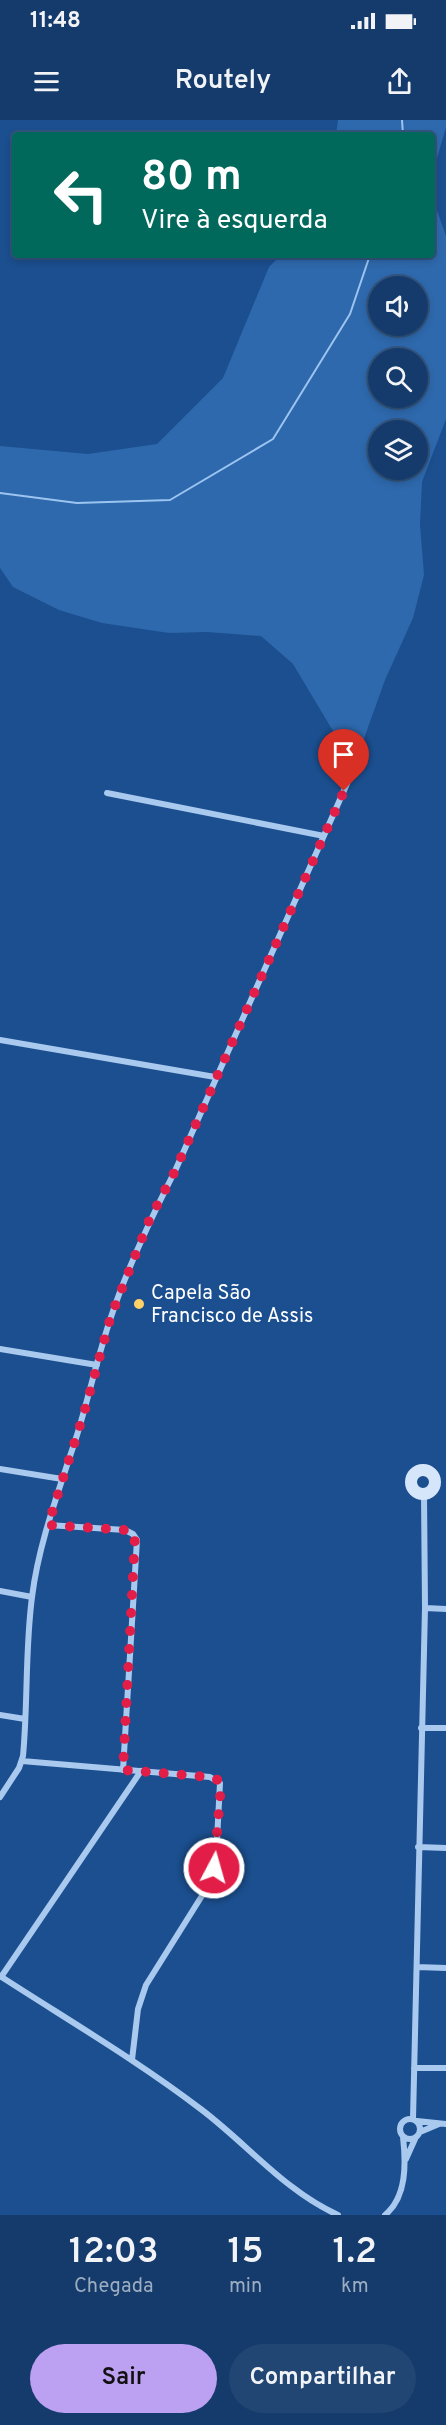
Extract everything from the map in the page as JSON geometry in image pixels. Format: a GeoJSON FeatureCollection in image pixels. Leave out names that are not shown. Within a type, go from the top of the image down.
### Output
{"type":"FeatureCollection","features":[{"type":"Feature","properties":{"kind":"street"},"geometry":{"type":"LineString","coordinates":[[0,1797],[22,1761],[32,1597],[48,1525],[122,1287],[149,1221],[175,1171],[350,777],[359,764]]}},
{"type":"Feature","properties":{"kind":"street"},"geometry":{"type":"LineString","coordinates":[[107,793],[324,836]]}},
{"type":"Feature","properties":{"kind":"street"},"geometry":{"type":"LineString","coordinates":[[0,1040],[215,1077]]}},
{"type":"Feature","properties":{"kind":"street"},"geometry":{"type":"LineString","coordinates":[[0,1349],[97,1365]]}},
{"type":"Feature","properties":{"kind":"street"},"geometry":{"type":"LineString","coordinates":[[0,1469],[62,1479]]}},
{"type":"Feature","properties":{"kind":"street"},"geometry":{"type":"LineString","coordinates":[[426,1471],[440,1486],[424,1494],[415,1492],[411,1479],[417,1472],[426,1471]]}},
{"type":"Feature","properties":{"kind":"street"},"geometry":{"type":"LineString","coordinates":[[420,2133],[415,2120],[414,2068],[425,1608],[424,1494]]}},
{"type":"Feature","properties":{"kind":"street"},"geometry":{"type":"LineString","coordinates":[[48,1525],[125,1530],[133,1534],[137,1540],[123,1770]]}},
{"type":"Feature","properties":{"kind":"street"},"geometry":{"type":"LineString","coordinates":[[0,1591],[32,1597]]}},
{"type":"Feature","properties":{"kind":"street"},"geometry":{"type":"LineString","coordinates":[[425,1608],[446,1609]]}},
{"type":"Feature","properties":{"kind":"street"},"geometry":{"type":"LineString","coordinates":[[0,1714],[25,1719]]}},
{"type":"Feature","properties":{"kind":"street"},"geometry":{"type":"LineString","coordinates":[[421,1728],[446,1728]]}},
{"type":"Feature","properties":{"kind":"street"},"geometry":{"type":"LineString","coordinates":[[22,1761],[214,1777],[221,1786],[216,1859],[210,1883],[146,1985],[138,2009],[132,2060]]}},
{"type":"Feature","properties":{"kind":"street"},"geometry":{"type":"LineString","coordinates":[[141,1771],[1,1977],[132,2060],[228,2129],[299,2194],[338,2215]]}},
{"type":"Feature","properties":{"kind":"street"},"geometry":{"type":"LineString","coordinates":[[418,1847],[446,1848]]}},
{"type":"Feature","properties":{"kind":"street"},"geometry":{"type":"LineString","coordinates":[[417,1967],[446,1968]]}},
{"type":"Feature","properties":{"kind":"street"},"geometry":{"type":"LineString","coordinates":[[414,2068],[446,2068]]}},
{"type":"Feature","properties":{"kind":"street"},"geometry":{"type":"LineString","coordinates":[[406,2160],[400,2126],[405,2120],[443,2124]]}},
{"type":"Feature","properties":{"kind":"street"},"geometry":{"type":"LineString","coordinates":[[385,2215],[399,2194],[406,2160],[415,2139],[420,2133],[443,2124]]}},
{"type":"Feature","properties":{"kind":"street"},"geometry":{"type":"LineString","coordinates":[[403,2137],[415,2139]]}},
{"type":"Feature","properties":{"kind":"shaded area"},"geometry":{"type":"Polygon","coordinates":[[[338,120],[446,120],[435,166],[435,132],[336,132],[338,120]]]}},
{"type":"Feature","properties":{"kind":"shaded area"},"geometry":{"type":"Polygon","coordinates":[[[435,205],[446,236],[446,419],[428,466],[428,420],[368,420],[368,480],[423,480],[420,525],[424,575],[413,618],[385,680],[357,758],[336,736],[293,664],[261,636],[207,632],[169,633],[102,623],[59,610],[13,587],[0,568],[0,446],[88,454],[157,444],[223,378],[269,267],[278,258],[435,258],[435,205]]]}},
{"type":"Feature","properties":{"kind":"waterway"},"geometry":{"type":"LineString","coordinates":[[402,120],[403,132]]}},
{"type":"Feature","properties":{"kind":"waterway"},"geometry":{"type":"LineString","coordinates":[[0,493],[77,503],[170,500],[273,439],[350,314],[369,258]]}},
{"type":"Feature","properties":{"kind":"place","name":"Capela São Francisco de Assis"},"geometry":{"type":"Point","coordinates":[139,1304]}},
{"type":"Feature","properties":{"kind":"route"},"geometry":{"type":"LineString","coordinates":[[214,1868],[221,1786],[218,1780],[214,1777],[123,1770],[137,1540],[133,1534],[125,1530],[48,1525],[122,1287],[149,1221],[175,1171],[344,791]]}}]}
